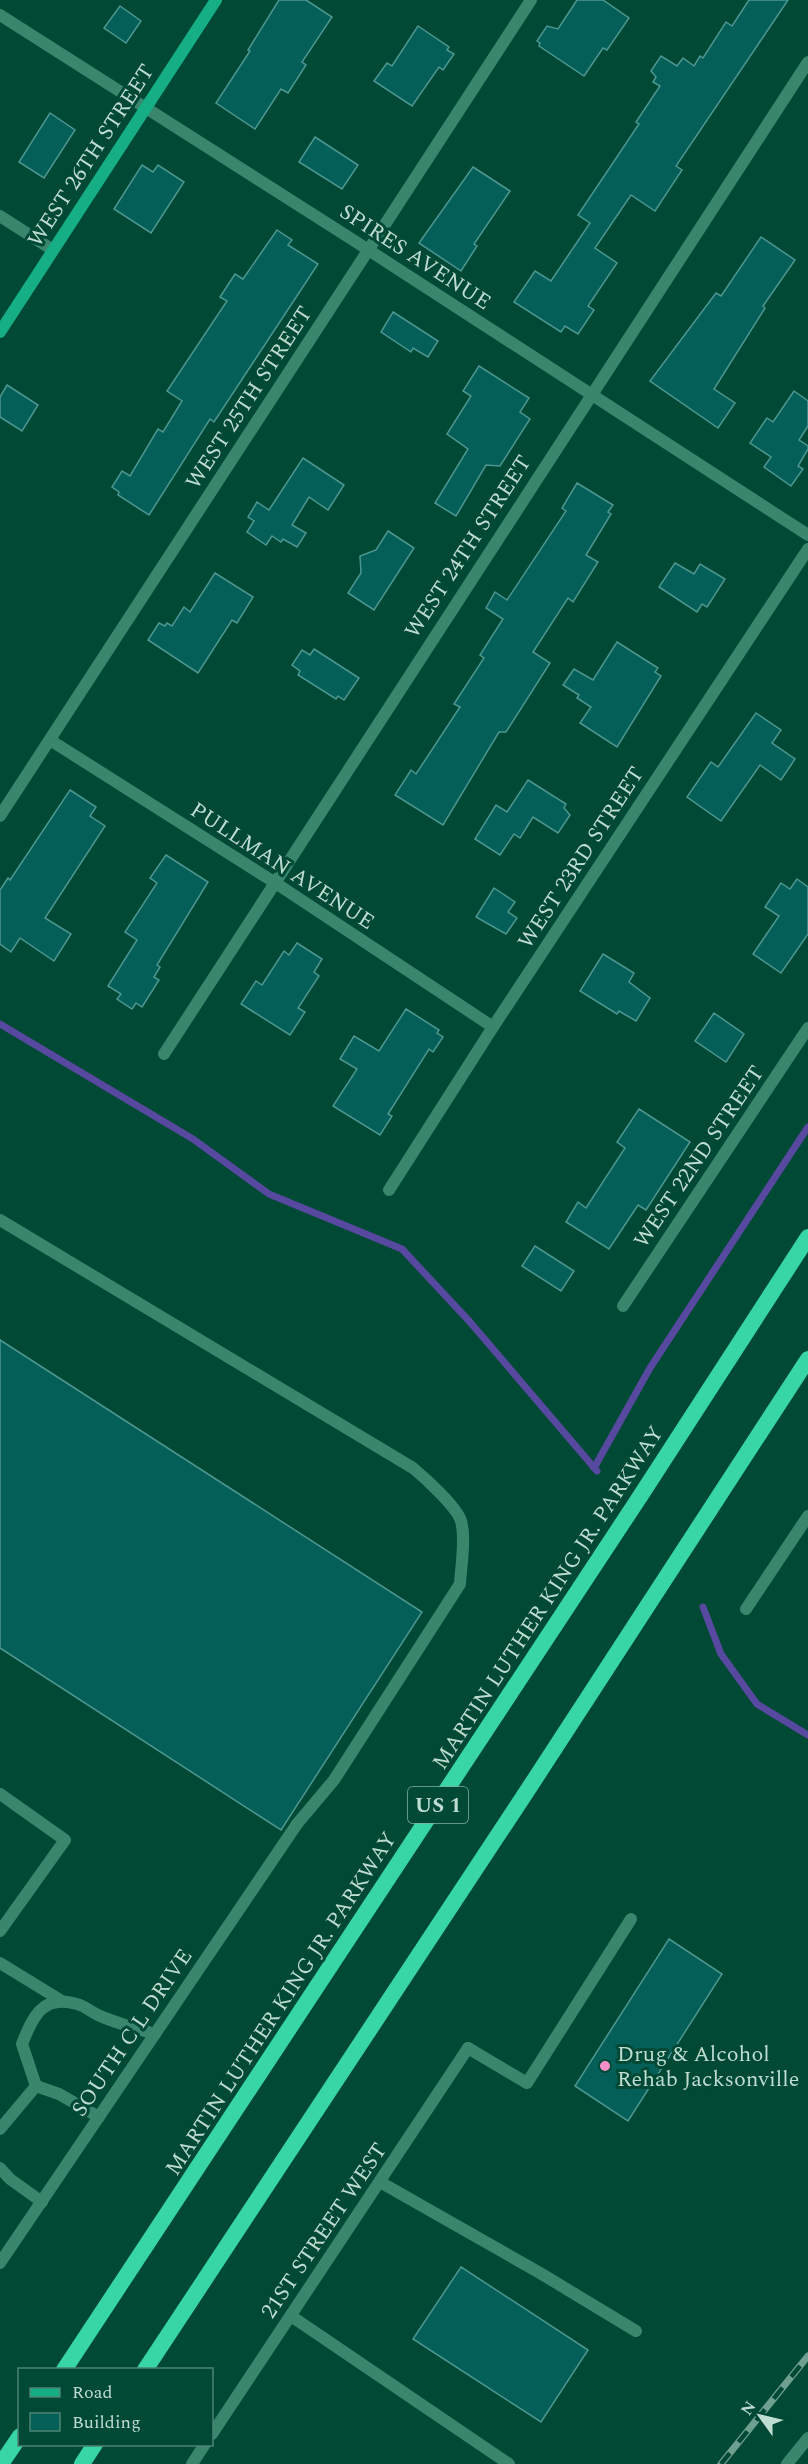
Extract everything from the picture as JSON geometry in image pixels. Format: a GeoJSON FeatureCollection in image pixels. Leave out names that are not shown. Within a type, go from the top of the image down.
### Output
{"type":"FeatureCollection","features":[{"type":"Feature","properties":{"kind":"highway","name":"MARTIN LUTHER KING JR. PARKWAY"},"geometry":{"type":"LineString","coordinates":[[65,2368],[641,1496],[808,1238]]}},
{"type":"Feature","properties":{"kind":"highway","name":"US 1"},"geometry":{"type":"LineString","coordinates":[[146,2368],[518,1805],[808,1359]]}},
{"type":"Feature","properties":{"kind":"highway"},"geometry":{"type":"LineString","coordinates":[[1,2464],[18,2439]]}},
{"type":"Feature","properties":{"kind":"highway"},"geometry":{"type":"LineString","coordinates":[[82,2464],[94,2446]]}},
{"type":"Feature","properties":{"kind":"main road","name":"WEST 26TH STREET"},"geometry":{"type":"LineString","coordinates":[[0,332],[216,0]]}},
{"type":"Feature","properties":{"kind":"street","name":"WEST 25TH STREET"},"geometry":{"type":"LineString","coordinates":[[0,816],[531,0]]}},
{"type":"Feature","properties":{"kind":"street","name":"SPIRES AVENUE"},"geometry":{"type":"LineString","coordinates":[[0,15],[369,250],[808,535]]}},
{"type":"Feature","properties":{"kind":"street","name":"WEST 24TH STREET"},"geometry":{"type":"LineString","coordinates":[[164,1054],[590,394],[808,62]]}},
{"type":"Feature","properties":{"kind":"street"},"geometry":{"type":"LineString","coordinates":[[0,216],[53,250]]}},
{"type":"Feature","properties":{"kind":"street","name":"WEST 23RD STREET"},"geometry":{"type":"LineString","coordinates":[[389,1190],[493,1027],[808,549]]}},
{"type":"Feature","properties":{"kind":"street","name":"PULLMAN AVENUE"},"geometry":{"type":"LineString","coordinates":[[50,740],[274,882],[493,1027]]}},
{"type":"Feature","properties":{"kind":"street","name":"WEST 22ND STREET"},"geometry":{"type":"LineString","coordinates":[[623,1306],[808,1028]]}},
{"type":"Feature","properties":{"kind":"street","name":"SOUTH C L DRIVE"},"geometry":{"type":"LineString","coordinates":[[0,1221],[413,1468],[434,1486],[461,1520],[463,1555],[460,1584],[334,1780],[297,1824],[0,2263]]}},
{"type":"Feature","properties":{"kind":"street"},"geometry":{"type":"LineString","coordinates":[[746,1609],[808,1516]]}},
{"type":"Feature","properties":{"kind":"street"},"geometry":{"type":"LineString","coordinates":[[0,1794],[65,1840],[0,1931]]}},
{"type":"Feature","properties":{"kind":"street","name":"21ST STREET WEST"},"geometry":{"type":"LineString","coordinates":[[213,2433],[468,2048],[527,2084],[632,1919]]}},
{"type":"Feature","properties":{"kind":"street"},"geometry":{"type":"LineString","coordinates":[[0,1963],[62,2001],[79,2005],[98,2016],[155,2034]]}},
{"type":"Feature","properties":{"kind":"street"},"geometry":{"type":"LineString","coordinates":[[36,2086],[22,2044],[32,2020],[46,2004],[62,2001]]}},
{"type":"Feature","properties":{"kind":"street"},"geometry":{"type":"LineString","coordinates":[[36,2086],[59,2094],[99,2117]]}},
{"type":"Feature","properties":{"kind":"street"},"geometry":{"type":"LineString","coordinates":[[0,2129],[36,2086]]}},
{"type":"Feature","properties":{"kind":"street"},"geometry":{"type":"LineString","coordinates":[[0,2168],[10,2179],[42,2202]]}},
{"type":"Feature","properties":{"kind":"street"},"geometry":{"type":"LineString","coordinates":[[380,2182],[540,2273],[636,2331]]}},
{"type":"Feature","properties":{"kind":"street"},"geometry":{"type":"LineString","coordinates":[[291,2316],[509,2464]]}},
{"type":"Feature","properties":{"kind":"street"},"geometry":{"type":"LineString","coordinates":[[787,2464],[808,2438]]}},
{"type":"Feature","properties":{"kind":"street"},"geometry":{"type":"LineString","coordinates":[[192,2464],[204,2446]]}},
{"type":"Feature","properties":{"kind":"building"},"geometry":{"type":"Polygon","coordinates":[[[279,0],[306,0],[332,17],[302,62],[306,65],[288,93],[281,89],[255,129],[216,103],[250,51],[248,50],[279,0]]]}},
{"type":"Feature","properties":{"kind":"building"},"geometry":{"type":"Polygon","coordinates":[[[577,0],[603,0],[629,18],[607,50],[603,48],[584,76],[539,46],[540,43],[537,41],[547,26],[558,29],[577,0]]]}},
{"type":"Feature","properties":{"kind":"building"},"geometry":{"type":"Polygon","coordinates":[[[749,0],[788,0],[676,166],[682,170],[655,211],[631,195],[595,248],[617,263],[588,306],[594,310],[578,334],[565,326],[561,332],[514,302],[535,271],[551,281],[590,223],[578,215],[639,124],[636,122],[660,86],[653,82],[656,77],[651,71],[661,56],[677,66],[683,58],[694,66],[700,56],[703,58],[726,22],[732,26],[749,0]]]}},
{"type":"Feature","properties":{"kind":"building"},"geometry":{"type":"Polygon","coordinates":[[[120,6],[141,21],[126,43],[104,28],[120,6]]]}},
{"type":"Feature","properties":{"kind":"building"},"geometry":{"type":"Polygon","coordinates":[[[418,26],[449,47],[447,50],[454,54],[443,70],[439,67],[412,106],[374,81],[387,63],[392,66],[418,26]]]}},
{"type":"Feature","properties":{"kind":"building"},"geometry":{"type":"Polygon","coordinates":[[[50,113],[75,130],[44,178],[19,162],[50,113]]]}},
{"type":"Feature","properties":{"kind":"building"},"geometry":{"type":"Polygon","coordinates":[[[315,137],[358,165],[342,189],[299,162],[315,137]]]}},
{"type":"Feature","properties":{"kind":"building"},"geometry":{"type":"Polygon","coordinates":[[[142,165],[153,172],[158,165],[184,182],[151,233],[114,209],[142,165]]]}},
{"type":"Feature","properties":{"kind":"building"},"geometry":{"type":"Polygon","coordinates":[[[473,167],[510,191],[474,244],[477,246],[461,271],[419,243],[473,167]]]}},
{"type":"Feature","properties":{"kind":"building"},"geometry":{"type":"Polygon","coordinates":[[[277,230],[292,240],[288,245],[318,264],[214,422],[210,419],[149,515],[118,495],[119,492],[112,487],[122,471],[130,476],[158,429],[163,432],[182,401],[167,391],[227,301],[220,297],[235,274],[243,279],[277,230]]]}},
{"type":"Feature","properties":{"kind":"building"},"geometry":{"type":"Polygon","coordinates":[[[761,237],[795,260],[763,306],[765,308],[714,389],[735,403],[718,428],[650,381],[716,293],[721,296],[761,237]]]}},
{"type":"Feature","properties":{"kind":"building"},"geometry":{"type":"Polygon","coordinates":[[[393,312],[438,341],[428,357],[413,348],[411,352],[381,332],[393,312]]]}},
{"type":"Feature","properties":{"kind":"building"},"geometry":{"type":"Polygon","coordinates":[[[479,366],[529,398],[520,412],[530,419],[500,466],[486,465],[456,516],[435,503],[468,449],[447,434],[471,396],[463,391],[479,366]]]}},
{"type":"Feature","properties":{"kind":"building"},"geometry":{"type":"Polygon","coordinates":[[[7,385],[38,405],[22,431],[0,417],[0,397],[7,385]]]}},
{"type":"Feature","properties":{"kind":"building"},"geometry":{"type":"Polygon","coordinates":[[[794,391],[808,401],[808,426],[799,440],[808,446],[808,449],[798,466],[803,469],[791,486],[764,467],[771,457],[750,443],[767,418],[773,422],[794,391]]]}},
{"type":"Feature","properties":{"kind":"building"},"geometry":{"type":"Polygon","coordinates":[[[303,458],[344,485],[328,510],[309,497],[292,525],[306,533],[297,547],[283,539],[281,542],[272,536],[266,545],[247,532],[254,521],[248,517],[257,502],[269,510],[303,458]]]}},
{"type":"Feature","properties":{"kind":"building"},"geometry":{"type":"Polygon","coordinates":[[[577,483],[613,505],[608,512],[611,514],[586,555],[598,562],[573,602],[568,598],[533,652],[550,663],[506,732],[499,732],[443,825],[395,795],[411,770],[416,774],[460,707],[454,704],[484,658],[480,655],[503,619],[486,608],[495,592],[507,600],[566,511],[562,508],[577,483]]]}},
{"type":"Feature","properties":{"kind":"building"},"geometry":{"type":"Polygon","coordinates":[[[388,531],[414,548],[374,610],[348,593],[361,573],[360,556],[376,550],[388,531]]]}},
{"type":"Feature","properties":{"kind":"building"},"geometry":{"type":"Polygon","coordinates":[[[675,563],[694,574],[700,564],[725,579],[707,607],[702,604],[697,612],[659,587],[675,563]]]}},
{"type":"Feature","properties":{"kind":"building"},"geometry":{"type":"Polygon","coordinates":[[[215,573],[253,597],[237,623],[232,620],[198,673],[148,640],[159,623],[172,626],[184,607],[190,612],[215,573]]]}},
{"type":"Feature","properties":{"kind":"building"},"geometry":{"type":"Polygon","coordinates":[[[617,642],[658,668],[655,672],[661,676],[617,747],[580,723],[591,707],[577,698],[579,695],[563,685],[574,669],[593,680],[617,642]]]}},
{"type":"Feature","properties":{"kind":"building"},"geometry":{"type":"Polygon","coordinates":[[[314,649],[359,678],[344,700],[338,696],[336,699],[298,675],[300,671],[292,665],[302,650],[310,655],[314,649]]]}},
{"type":"Feature","properties":{"kind":"building"},"geometry":{"type":"Polygon","coordinates":[[[756,713],[781,730],[772,743],[795,759],[781,780],[760,765],[721,821],[687,797],[711,762],[718,767],[756,713]]]}},
{"type":"Feature","properties":{"kind":"building"},"geometry":{"type":"Polygon","coordinates":[[[528,780],[566,804],[564,808],[570,815],[558,833],[533,817],[520,838],[514,834],[500,855],[475,839],[496,805],[507,812],[528,780]]]}},
{"type":"Feature","properties":{"kind":"building"},"geometry":{"type":"Polygon","coordinates":[[[70,790],[96,807],[90,816],[105,826],[45,918],[71,934],[54,961],[20,938],[11,952],[0,944],[0,890],[8,878],[10,880],[70,790]]]}},
{"type":"Feature","properties":{"kind":"building"},"geometry":{"type":"Polygon","coordinates":[[[166,855],[208,882],[157,965],[160,967],[154,977],[159,980],[142,1007],[136,1003],[132,1009],[117,999],[121,994],[108,986],[137,940],[125,932],[157,883],[150,878],[166,855]]]}},
{"type":"Feature","properties":{"kind":"building"},"geometry":{"type":"Polygon","coordinates":[[[797,879],[808,887],[808,934],[781,973],[753,954],[779,916],[765,907],[781,883],[790,889],[797,879]]]}},
{"type":"Feature","properties":{"kind":"building"},"geometry":{"type":"Polygon","coordinates":[[[494,888],[515,902],[508,912],[517,918],[506,934],[476,917],[494,888]]]}},
{"type":"Feature","properties":{"kind":"building"},"geometry":{"type":"Polygon","coordinates":[[[297,943],[322,959],[314,972],[319,976],[298,1008],[305,1012],[290,1035],[241,1004],[256,981],[262,985],[284,951],[289,955],[297,943]]]}},
{"type":"Feature","properties":{"kind":"building"},"geometry":{"type":"Polygon","coordinates":[[[603,954],[634,973],[629,982],[650,998],[636,1021],[619,1011],[617,1014],[580,991],[603,954]]]}},
{"type":"Feature","properties":{"kind":"building"},"geometry":{"type":"Polygon","coordinates":[[[406,1009],[439,1030],[437,1033],[443,1037],[433,1052],[429,1049],[388,1114],[392,1116],[380,1135],[333,1106],[357,1069],[340,1059],[354,1036],[379,1051],[406,1009]]]}},
{"type":"Feature","properties":{"kind":"building"},"geometry":{"type":"Polygon","coordinates":[[[714,1013],[744,1034],[726,1062],[695,1041],[714,1013]]]}},
{"type":"Feature","properties":{"kind":"building"},"geometry":{"type":"Polygon","coordinates":[[[639,1109],[690,1142],[646,1210],[638,1205],[609,1249],[566,1222],[578,1202],[586,1208],[625,1148],[617,1142],[639,1109]]]}},
{"type":"Feature","properties":{"kind":"building"},"geometry":{"type":"Polygon","coordinates":[[[535,1246],[574,1271],[561,1291],[522,1266],[535,1246]]]}},
{"type":"Feature","properties":{"kind":"building"},"geometry":{"type":"Polygon","coordinates":[[[0,1340],[422,1612],[281,1830],[0,1648],[0,1340]]]}},
{"type":"Feature","properties":{"kind":"building"},"geometry":{"type":"Polygon","coordinates":[[[669,1939],[722,1974],[628,2121],[575,2086],[669,1939]]]}},
{"type":"Feature","properties":{"kind":"building"},"geometry":{"type":"Polygon","coordinates":[[[461,2267],[588,2350],[541,2422],[413,2339],[461,2267]]]}},
{"type":"Feature","properties":{"kind":"waterway"},"geometry":{"type":"LineString","coordinates":[[0,1024],[193,1139],[269,1194],[402,1249],[470,1322],[597,1471]]}},
{"type":"Feature","properties":{"kind":"waterway"},"geometry":{"type":"LineString","coordinates":[[594,1468],[650,1368],[808,1127]]}},
{"type":"Feature","properties":{"kind":"waterway"},"geometry":{"type":"LineString","coordinates":[[703,1607],[721,1654],[757,1704],[808,1735]]}},
{"type":"Feature","properties":{"kind":"railway"},"geometry":{"type":"LineString","coordinates":[[721,2464],[808,2356]]}},
{"type":"Feature","properties":{"kind":"place","name":"Drug & Alcohol Rehab Jacksonville"},"geometry":{"type":"Point","coordinates":[605,2066]}}]}
